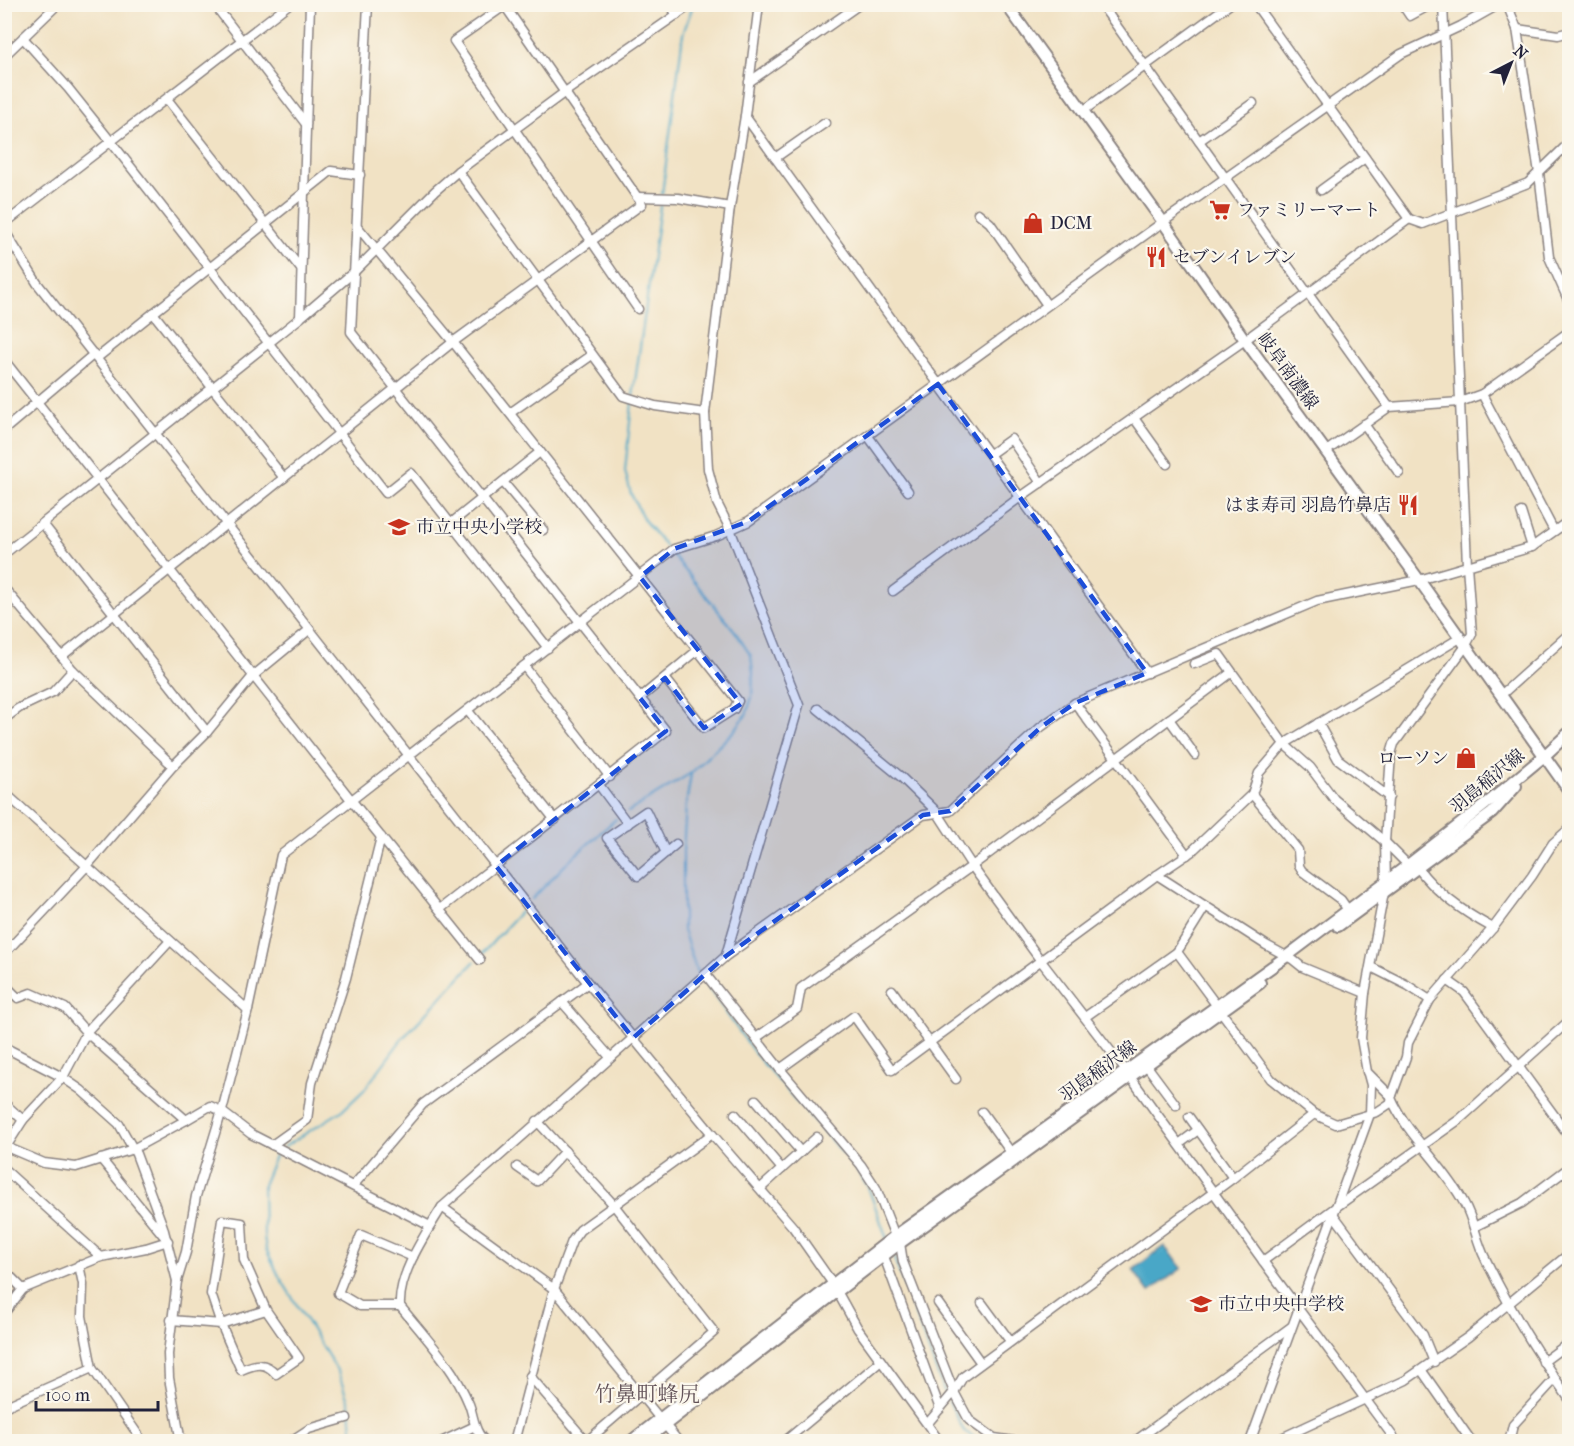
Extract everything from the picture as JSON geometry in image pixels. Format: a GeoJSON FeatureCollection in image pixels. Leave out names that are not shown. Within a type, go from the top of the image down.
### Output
{"type":"FeatureCollection","features":[{"type":"Feature","properties":{"kind":"main road","name":"岐阜南濃線"},"geometry":{"type":"LineString","coordinates":[[1006,4],[1569,792]]}},
{"type":"Feature","properties":{"kind":"main road","name":"羽島稲沢線"},"geometry":{"type":"LineString","coordinates":[[1290,957],[1384,893],[1569,732]]}},
{"type":"Feature","properties":{"kind":"main road","name":"羽島稲沢線"},"geometry":{"type":"LineString","coordinates":[[630,1442],[662,1421],[890,1246],[1219,1010],[1386,882],[1413,866]]}},
{"type":"Feature","properties":{"kind":"main road","name":"羽島稲沢線"},"geometry":{"type":"LineString","coordinates":[[643,1442],[662,1421]]}},
{"type":"Feature","properties":{"kind":"street"},"geometry":{"type":"LineString","coordinates":[[4,56],[58,4]]}},
{"type":"Feature","properties":{"kind":"street"},"geometry":{"type":"LineString","coordinates":[[214,4],[306,124]]}},
{"type":"Feature","properties":{"kind":"street"},"geometry":{"type":"LineString","coordinates":[[4,224],[112,143],[289,4]]}},
{"type":"Feature","properties":{"kind":"street"},"geometry":{"type":"LineString","coordinates":[[300,318],[310,4]]}},
{"type":"Feature","properties":{"kind":"street"},"geometry":{"type":"LineString","coordinates":[[368,4],[351,332],[666,731],[440,909]]}},
{"type":"Feature","properties":{"kind":"street"},"geometry":{"type":"LineString","coordinates":[[670,4],[678,14]]}},
{"type":"Feature","properties":{"kind":"street"},"geometry":{"type":"LineString","coordinates":[[4,554],[300,318],[355,271],[458,171],[513,129],[692,4]]}},
{"type":"Feature","properties":{"kind":"street"},"geometry":{"type":"LineString","coordinates":[[726,956],[799,705],[730,529],[717,503],[708,469],[705,413],[730,207],[745,116],[759,4]]}},
{"type":"Feature","properties":{"kind":"street"},"geometry":{"type":"LineString","coordinates":[[749,82],[860,4]]}},
{"type":"Feature","properties":{"kind":"street"},"geometry":{"type":"LineString","coordinates":[[1101,4],[1389,407]]}},
{"type":"Feature","properties":{"kind":"street"},"geometry":{"type":"LineString","coordinates":[[1083,111],[1230,4]]}},
{"type":"Feature","properties":{"kind":"street"},"geometry":{"type":"LineString","coordinates":[[1255,4],[1408,219],[1424,224],[1528,183],[1569,142]]}},
{"type":"Feature","properties":{"kind":"street"},"geometry":{"type":"LineString","coordinates":[[1402,4],[1410,15],[1432,4]]}},
{"type":"Feature","properties":{"kind":"street"},"geometry":{"type":"LineString","coordinates":[[780,1069],[854,1016],[892,1070],[1187,855],[1252,794],[1259,773],[1284,744],[1463,642],[1472,634],[1467,565],[1443,4]]}},
{"type":"Feature","properties":{"kind":"street"},"geometry":{"type":"LineString","coordinates":[[181,1442],[169,1378],[171,1320],[177,1281],[186,1252],[196,1196],[248,1010],[281,855],[674,549],[716,536],[749,521],[1047,305],[1401,54],[1445,34],[1500,4]]}},
{"type":"Feature","properties":{"kind":"street"},"geometry":{"type":"LineString","coordinates":[[1507,4],[1517,28],[1549,257],[1569,304]]}},
{"type":"Feature","properties":{"kind":"street"},"geometry":{"type":"LineString","coordinates":[[62,656],[453,342],[538,281],[592,241],[642,204],[506,5],[454,41],[513,129],[592,241],[638,309]]}},
{"type":"Feature","properties":{"kind":"street"},"geometry":{"type":"LineString","coordinates":[[1517,28],[1558,35],[1569,32]]}},
{"type":"Feature","properties":{"kind":"street"},"geometry":{"type":"LineString","coordinates":[[23,38],[68,88],[112,143],[386,493],[411,473],[548,648]]}},
{"type":"Feature","properties":{"kind":"street"},"geometry":{"type":"LineString","coordinates":[[167,99],[301,269]]}},
{"type":"Feature","properties":{"kind":"street"},"geometry":{"type":"LineString","coordinates":[[1199,141],[1253,103]]}},
{"type":"Feature","properties":{"kind":"street"},"geometry":{"type":"LineString","coordinates":[[745,116],[1147,673]]}},
{"type":"Feature","properties":{"kind":"street"},"geometry":{"type":"LineString","coordinates":[[775,158],[825,123]]}},
{"type":"Feature","properties":{"kind":"street"},"geometry":{"type":"LineString","coordinates":[[1321,190],[1365,159]]}},
{"type":"Feature","properties":{"kind":"street"},"geometry":{"type":"LineString","coordinates":[[4,430],[37,401],[153,313],[331,171],[360,175]]}},
{"type":"Feature","properties":{"kind":"street"},"geometry":{"type":"LineString","coordinates":[[458,171],[623,396],[655,406],[705,413]]}},
{"type":"Feature","properties":{"kind":"street"},"geometry":{"type":"LineString","coordinates":[[637,197],[678,198],[730,207]]}},
{"type":"Feature","properties":{"kind":"street"},"geometry":{"type":"LineString","coordinates":[[978,213],[990,223],[1047,305]]}},
{"type":"Feature","properties":{"kind":"street"},"geometry":{"type":"LineString","coordinates":[[893,591],[1019,498],[1245,340],[1408,219]]}},
{"type":"Feature","properties":{"kind":"street"},"geometry":{"type":"LineString","coordinates":[[357,225],[453,342],[738,701],[734,709],[704,728],[665,678]]}},
{"type":"Feature","properties":{"kind":"street"},"geometry":{"type":"LineString","coordinates":[[4,230],[37,283],[409,757],[588,983],[712,1134],[793,1227],[835,1288],[858,1329],[940,1442]]}},
{"type":"Feature","properties":{"kind":"street"},"geometry":{"type":"LineString","coordinates":[[153,313],[284,478]]}},
{"type":"Feature","properties":{"kind":"street"},"geometry":{"type":"LineString","coordinates":[[1325,453],[1389,407],[1460,402],[1482,394],[1569,331]]}},
{"type":"Feature","properties":{"kind":"street"},"geometry":{"type":"LineString","coordinates":[[510,414],[592,355]]}},
{"type":"Feature","properties":{"kind":"street"},"geometry":{"type":"LineString","coordinates":[[4,360],[480,960]]}},
{"type":"Feature","properties":{"kind":"street"},"geometry":{"type":"LineString","coordinates":[[1482,394],[1554,531]]}},
{"type":"Feature","properties":{"kind":"street"},"geometry":{"type":"LineString","coordinates":[[1134,418],[1167,464]]}},
{"type":"Feature","properties":{"kind":"street"},"geometry":{"type":"LineString","coordinates":[[1364,424],[1399,473]]}},
{"type":"Feature","properties":{"kind":"street"},"geometry":{"type":"LineString","coordinates":[[868,436],[908,491]]}},
{"type":"Feature","properties":{"kind":"street"},"geometry":{"type":"LineString","coordinates":[[990,454],[1011,439],[1041,483]]}},
{"type":"Feature","properties":{"kind":"street"},"geometry":{"type":"LineString","coordinates":[[450,524],[540,452]]}},
{"type":"Feature","properties":{"kind":"street"},"geometry":{"type":"LineString","coordinates":[[503,482],[543,530]]}},
{"type":"Feature","properties":{"kind":"street"},"geometry":{"type":"LineString","coordinates":[[1521,512],[1532,547]]}},
{"type":"Feature","properties":{"kind":"street"},"geometry":{"type":"LineString","coordinates":[[484,1441],[475,1426],[468,1404],[451,1370],[400,1305],[400,1295],[413,1257],[442,1207],[726,956],[923,815],[950,811],[1041,727],[1075,703],[1317,601],[1419,580],[1532,547],[1569,520]]}},
{"type":"Feature","properties":{"kind":"street"},"geometry":{"type":"LineString","coordinates":[[42,524],[207,732]]}},
{"type":"Feature","properties":{"kind":"street"},"geometry":{"type":"LineString","coordinates":[[4,588],[73,670],[173,766]]}},
{"type":"Feature","properties":{"kind":"street"},"geometry":{"type":"LineString","coordinates":[[4,954],[86,867],[173,766],[207,732],[253,676],[309,630]]}},
{"type":"Feature","properties":{"kind":"street"},"geometry":{"type":"LineString","coordinates":[[1501,695],[1569,633]]}},
{"type":"Feature","properties":{"kind":"street"},"geometry":{"type":"LineString","coordinates":[[1250,1442],[1370,1114],[1371,1085],[1361,1038],[1365,993],[1386,882],[1385,842],[1391,754],[1394,744],[1463,642]]}},
{"type":"Feature","properties":{"kind":"street"},"geometry":{"type":"LineString","coordinates":[[640,698],[698,650]]}},
{"type":"Feature","properties":{"kind":"street"},"geometry":{"type":"LineString","coordinates":[[1194,664],[1219,654],[1284,744],[1310,767],[1334,799],[1465,913],[1493,928]]}},
{"type":"Feature","properties":{"kind":"street"},"geometry":{"type":"LineString","coordinates":[[524,666],[610,777]]}},
{"type":"Feature","properties":{"kind":"street"},"geometry":{"type":"LineString","coordinates":[[4,718],[19,708],[53,692],[73,670]]}},
{"type":"Feature","properties":{"kind":"street"},"geometry":{"type":"LineString","coordinates":[[756,1038],[797,1010],[801,988],[972,866],[1231,673]]}},
{"type":"Feature","properties":{"kind":"street"},"geometry":{"type":"LineString","coordinates":[[1075,703],[1187,855]]}},
{"type":"Feature","properties":{"kind":"street"},"geometry":{"type":"LineString","coordinates":[[818,709],[901,777],[937,812],[972,866],[1041,961],[1128,1074],[1397,1442]]}},
{"type":"Feature","properties":{"kind":"street"},"geometry":{"type":"LineString","coordinates":[[468,711],[555,820]]}},
{"type":"Feature","properties":{"kind":"street"},"geometry":{"type":"LineString","coordinates":[[1169,719],[1195,755]]}},
{"type":"Feature","properties":{"kind":"street"},"geometry":{"type":"LineString","coordinates":[[1318,723],[1338,759],[1389,797]]}},
{"type":"Feature","properties":{"kind":"street"},"geometry":{"type":"LineString","coordinates":[[599,785],[628,824]]}},
{"type":"Feature","properties":{"kind":"street"},"geometry":{"type":"LineString","coordinates":[[4,792],[248,1010]]}},
{"type":"Feature","properties":{"kind":"street"},"geometry":{"type":"LineString","coordinates":[[1252,794],[1298,850],[1299,866],[1302,871],[1341,900],[1348,910]]}},
{"type":"Feature","properties":{"kind":"street"},"geometry":{"type":"LineString","coordinates":[[666,853],[646,811],[607,838],[638,876],[666,853],[676,844]]}},
{"type":"Feature","properties":{"kind":"street"},"geometry":{"type":"LineString","coordinates":[[1177,952],[1271,1079],[1314,1114],[1336,1124],[1370,1114],[1392,1099],[1406,1057],[1408,1043],[1430,1000],[1493,928],[1532,876],[1553,843],[1569,828]]}},
{"type":"Feature","properties":{"kind":"street"},"geometry":{"type":"LineString","coordinates":[[272,1145],[307,1120],[312,1083],[346,978],[381,837]]}},
{"type":"Feature","properties":{"kind":"street"},"geometry":{"type":"LineString","coordinates":[[1157,875],[1266,945],[1290,957],[1302,967],[1365,993]]}},
{"type":"Feature","properties":{"kind":"street"},"geometry":{"type":"LineString","coordinates":[[1085,1017],[1177,952],[1205,907]]}},
{"type":"Feature","properties":{"kind":"street"},"geometry":{"type":"LineString","coordinates":[[170,941],[87,1033],[63,1077],[23,1120],[5,1148],[44,1162],[76,1167],[133,1149],[210,1106],[221,1111],[251,1134],[430,1226]]}},
{"type":"Feature","properties":{"kind":"street"},"geometry":{"type":"LineString","coordinates":[[1371,967],[1407,985],[1430,1000]]}},
{"type":"Feature","properties":{"kind":"street"},"geometry":{"type":"LineString","coordinates":[[703,977],[861,1165],[876,1188],[890,1246],[947,1400],[994,1438],[1020,1442]]}},
{"type":"Feature","properties":{"kind":"street"},"geometry":{"type":"LineString","coordinates":[[1447,981],[1464,992],[1569,1137]]}},
{"type":"Feature","properties":{"kind":"street"},"geometry":{"type":"LineString","coordinates":[[353,1186],[423,1104],[588,983]]}},
{"type":"Feature","properties":{"kind":"street"},"geometry":{"type":"LineString","coordinates":[[4,984],[18,998],[31,993],[65,1008],[87,1033],[186,1120]]}},
{"type":"Feature","properties":{"kind":"street"},"geometry":{"type":"LineString","coordinates":[[892,990],[956,1079]]}},
{"type":"Feature","properties":{"kind":"street"},"geometry":{"type":"LineString","coordinates":[[562,1002],[610,1058]]}},
{"type":"Feature","properties":{"kind":"street"},"geometry":{"type":"LineString","coordinates":[[1263,1261],[1460,1119],[1519,1068],[1569,1020]]}},
{"type":"Feature","properties":{"kind":"street"},"geometry":{"type":"LineString","coordinates":[[4,1047],[63,1077],[119,1124],[133,1149],[168,1241],[177,1281]]}},
{"type":"Feature","properties":{"kind":"street"},"geometry":{"type":"LineString","coordinates":[[1145,1062],[1176,1105]]}},
{"type":"Feature","properties":{"kind":"street"},"geometry":{"type":"LineString","coordinates":[[1367,1072],[1389,1094],[1401,1118],[1448,1176],[1465,1204],[1484,1258],[1542,1362],[1569,1400]]}},
{"type":"Feature","properties":{"kind":"street"},"geometry":{"type":"LineString","coordinates":[[756,1100],[801,1152]]}},
{"type":"Feature","properties":{"kind":"street"},"geometry":{"type":"LineString","coordinates":[[4,1103],[23,1120]]}},
{"type":"Feature","properties":{"kind":"street"},"geometry":{"type":"LineString","coordinates":[[982,1112],[1014,1157]]}},
{"type":"Feature","properties":{"kind":"street"},"geometry":{"type":"LineString","coordinates":[[735,1114],[782,1169]]}},
{"type":"Feature","properties":{"kind":"street"},"geometry":{"type":"LineString","coordinates":[[927,1423],[963,1377],[1233,1178],[1314,1114]]}},
{"type":"Feature","properties":{"kind":"street"},"geometry":{"type":"LineString","coordinates":[[1189,1117],[1233,1178]]}},
{"type":"Feature","properties":{"kind":"street"},"geometry":{"type":"LineString","coordinates":[[530,1376],[586,1441],[714,1332],[613,1204],[537,1121]]}},
{"type":"Feature","properties":{"kind":"street"},"geometry":{"type":"LineString","coordinates":[[1179,1143],[1198,1130]]}},
{"type":"Feature","properties":{"kind":"street"},"geometry":{"type":"LineString","coordinates":[[514,1442],[554,1289],[572,1241],[580,1230],[613,1204],[712,1134]]}},
{"type":"Feature","properties":{"kind":"street"},"geometry":{"type":"LineString","coordinates":[[760,1188],[817,1137]]}},
{"type":"Feature","properties":{"kind":"street"},"geometry":{"type":"LineString","coordinates":[[517,1167],[537,1181],[565,1151]]}},
{"type":"Feature","properties":{"kind":"street"},"geometry":{"type":"LineString","coordinates":[[101,1159],[168,1241]]}},
{"type":"Feature","properties":{"kind":"street"},"geometry":{"type":"LineString","coordinates":[[1474,1227],[1522,1203],[1569,1167]]}},
{"type":"Feature","properties":{"kind":"street"},"geometry":{"type":"LineString","coordinates":[[4,1168],[101,1257]]}},
{"type":"Feature","properties":{"kind":"street"},"geometry":{"type":"LineString","coordinates":[[442,1207],[554,1289],[679,1442]]}},
{"type":"Feature","properties":{"kind":"street"},"geometry":{"type":"LineString","coordinates":[[1334,1211],[1423,1335],[1434,1362]]}},
{"type":"Feature","properties":{"kind":"street"},"geometry":{"type":"LineString","coordinates":[[222,1220],[242,1223],[244,1260],[266,1310],[299,1358],[276,1374],[270,1367],[257,1364],[241,1370],[210,1294],[222,1220]]}},
{"type":"Feature","properties":{"kind":"street"},"geometry":{"type":"LineString","coordinates":[[400,1305],[360,1306],[338,1293],[361,1235],[413,1257]]}},
{"type":"Feature","properties":{"kind":"street"},"geometry":{"type":"LineString","coordinates":[[4,1313],[24,1289],[101,1257],[168,1241]]}},
{"type":"Feature","properties":{"kind":"street"},"geometry":{"type":"LineString","coordinates":[[890,1246],[903,1262],[947,1400]]}},
{"type":"Feature","properties":{"kind":"street"},"geometry":{"type":"LineString","coordinates":[[1273,1442],[1422,1371],[1569,1253]]}},
{"type":"Feature","properties":{"kind":"street"},"geometry":{"type":"LineString","coordinates":[[79,1265],[83,1284],[82,1316],[92,1368],[143,1442]]}},
{"type":"Feature","properties":{"kind":"street"},"geometry":{"type":"LineString","coordinates":[[4,1270],[24,1289]]}},
{"type":"Feature","properties":{"kind":"street"},"geometry":{"type":"LineString","coordinates":[[938,1303],[981,1363]]}},
{"type":"Feature","properties":{"kind":"street"},"geometry":{"type":"LineString","coordinates":[[982,1303],[1010,1341]]}},
{"type":"Feature","properties":{"kind":"street"},"geometry":{"type":"LineString","coordinates":[[171,1320],[221,1324],[266,1310]]}},
{"type":"Feature","properties":{"kind":"street"},"geometry":{"type":"LineString","coordinates":[[1134,1442],[1292,1326]]}},
{"type":"Feature","properties":{"kind":"street"},"geometry":{"type":"LineString","coordinates":[[1542,1362],[1569,1342]]}},
{"type":"Feature","properties":{"kind":"street"},"geometry":{"type":"LineString","coordinates":[[784,1442],[881,1361]]}},
{"type":"Feature","properties":{"kind":"street"},"geometry":{"type":"LineString","coordinates":[[4,1407],[92,1368]]}},
{"type":"Feature","properties":{"kind":"street"},"geometry":{"type":"LineString","coordinates":[[1422,1371],[1473,1442]]}},
{"type":"Feature","properties":{"kind":"street"},"geometry":{"type":"LineString","coordinates":[[1509,1442],[1513,1425],[1555,1379]]}},
{"type":"Feature","properties":{"kind":"street"},"geometry":{"type":"LineString","coordinates":[[289,1442],[309,1429],[347,1418]]}},
{"type":"Feature","properties":{"kind":"street"},"geometry":{"type":"LineString","coordinates":[[441,1442],[475,1426]]}},
{"type":"Feature","properties":{"kind":"highlighted area"},"geometry":{"type":"Polygon","coordinates":[[[938,384],[1147,673],[1075,703],[1041,727],[950,811],[923,815],[726,956],[633,1038],[496,866],[666,731],[640,698],[665,678],[704,728],[741,704],[640,577],[674,549],[749,521],[938,384]]]}},
{"type":"Feature","properties":{"kind":"water"},"geometry":{"type":"Polygon","coordinates":[[[1164,1246],[1182,1268],[1149,1292],[1133,1270],[1164,1246]]]}},
{"type":"Feature","properties":{"kind":"waterway"},"geometry":{"type":"LineString","coordinates":[[662,194],[683,34],[692,8]]}},
{"type":"Feature","properties":{"kind":"waterway"},"geometry":{"type":"LineString","coordinates":[[633,396],[661,200]]}},
{"type":"Feature","properties":{"kind":"waterway"},"geometry":{"type":"LineString","coordinates":[[628,812],[691,773],[734,731],[746,715],[752,697],[753,672],[751,656],[734,630],[644,520],[631,494],[625,471],[632,402]]}},
{"type":"Feature","properties":{"kind":"waterway"},"geometry":{"type":"LineString","coordinates":[[691,774],[686,805],[683,852],[683,930],[697,972],[756,1055],[855,1167],[868,1187],[887,1239]]}},
{"type":"Feature","properties":{"kind":"waterway"},"geometry":{"type":"LineString","coordinates":[[532,899],[570,860],[616,819]]}},
{"type":"Feature","properties":{"kind":"waterway"},"geometry":{"type":"LineString","coordinates":[[481,955],[522,910]]}},
{"type":"Feature","properties":{"kind":"waterway"},"geometry":{"type":"LineString","coordinates":[[284,1147],[343,1110],[364,1090],[402,1039],[475,961]]}},
{"type":"Feature","properties":{"kind":"waterway"},"geometry":{"type":"LineString","coordinates":[[275,1156],[263,1185],[266,1249],[279,1276],[338,1372],[350,1407],[353,1442]]}},
{"type":"Feature","properties":{"kind":"waterway"},"geometry":{"type":"LineString","coordinates":[[892,1253],[946,1396]]}},
{"type":"Feature","properties":{"kind":"waterway"},"geometry":{"type":"LineString","coordinates":[[949,1401],[964,1431],[982,1442]]}},
{"type":"Feature","properties":{"kind":"place","name":"ファミリーマート"},"geometry":{"type":"Point","coordinates":[1220,210]}},
{"type":"Feature","properties":{"kind":"place","name":"DCM"},"geometry":{"type":"Point","coordinates":[1033,223]}},
{"type":"Feature","properties":{"kind":"place","name":"セブンイレブン"},"geometry":{"type":"Point","coordinates":[1156,257]}},
{"type":"Feature","properties":{"kind":"place","name":"はま寿司 羽島竹鼻店"},"geometry":{"type":"Point","coordinates":[1408,505]}},
{"type":"Feature","properties":{"kind":"place","name":"市立中央小学校"},"geometry":{"type":"Point","coordinates":[399,527]}},
{"type":"Feature","properties":{"kind":"place","name":"ローソン"},"geometry":{"type":"Point","coordinates":[1466,758]}},
{"type":"Feature","properties":{"kind":"place","name":"市立中央中学校"},"geometry":{"type":"Point","coordinates":[1201,1304]}},
{"type":"Feature","properties":{"kind":"district","name":"竹鼻町蜂尻"},"geometry":{"type":"Point","coordinates":[647,1394]}}]}
